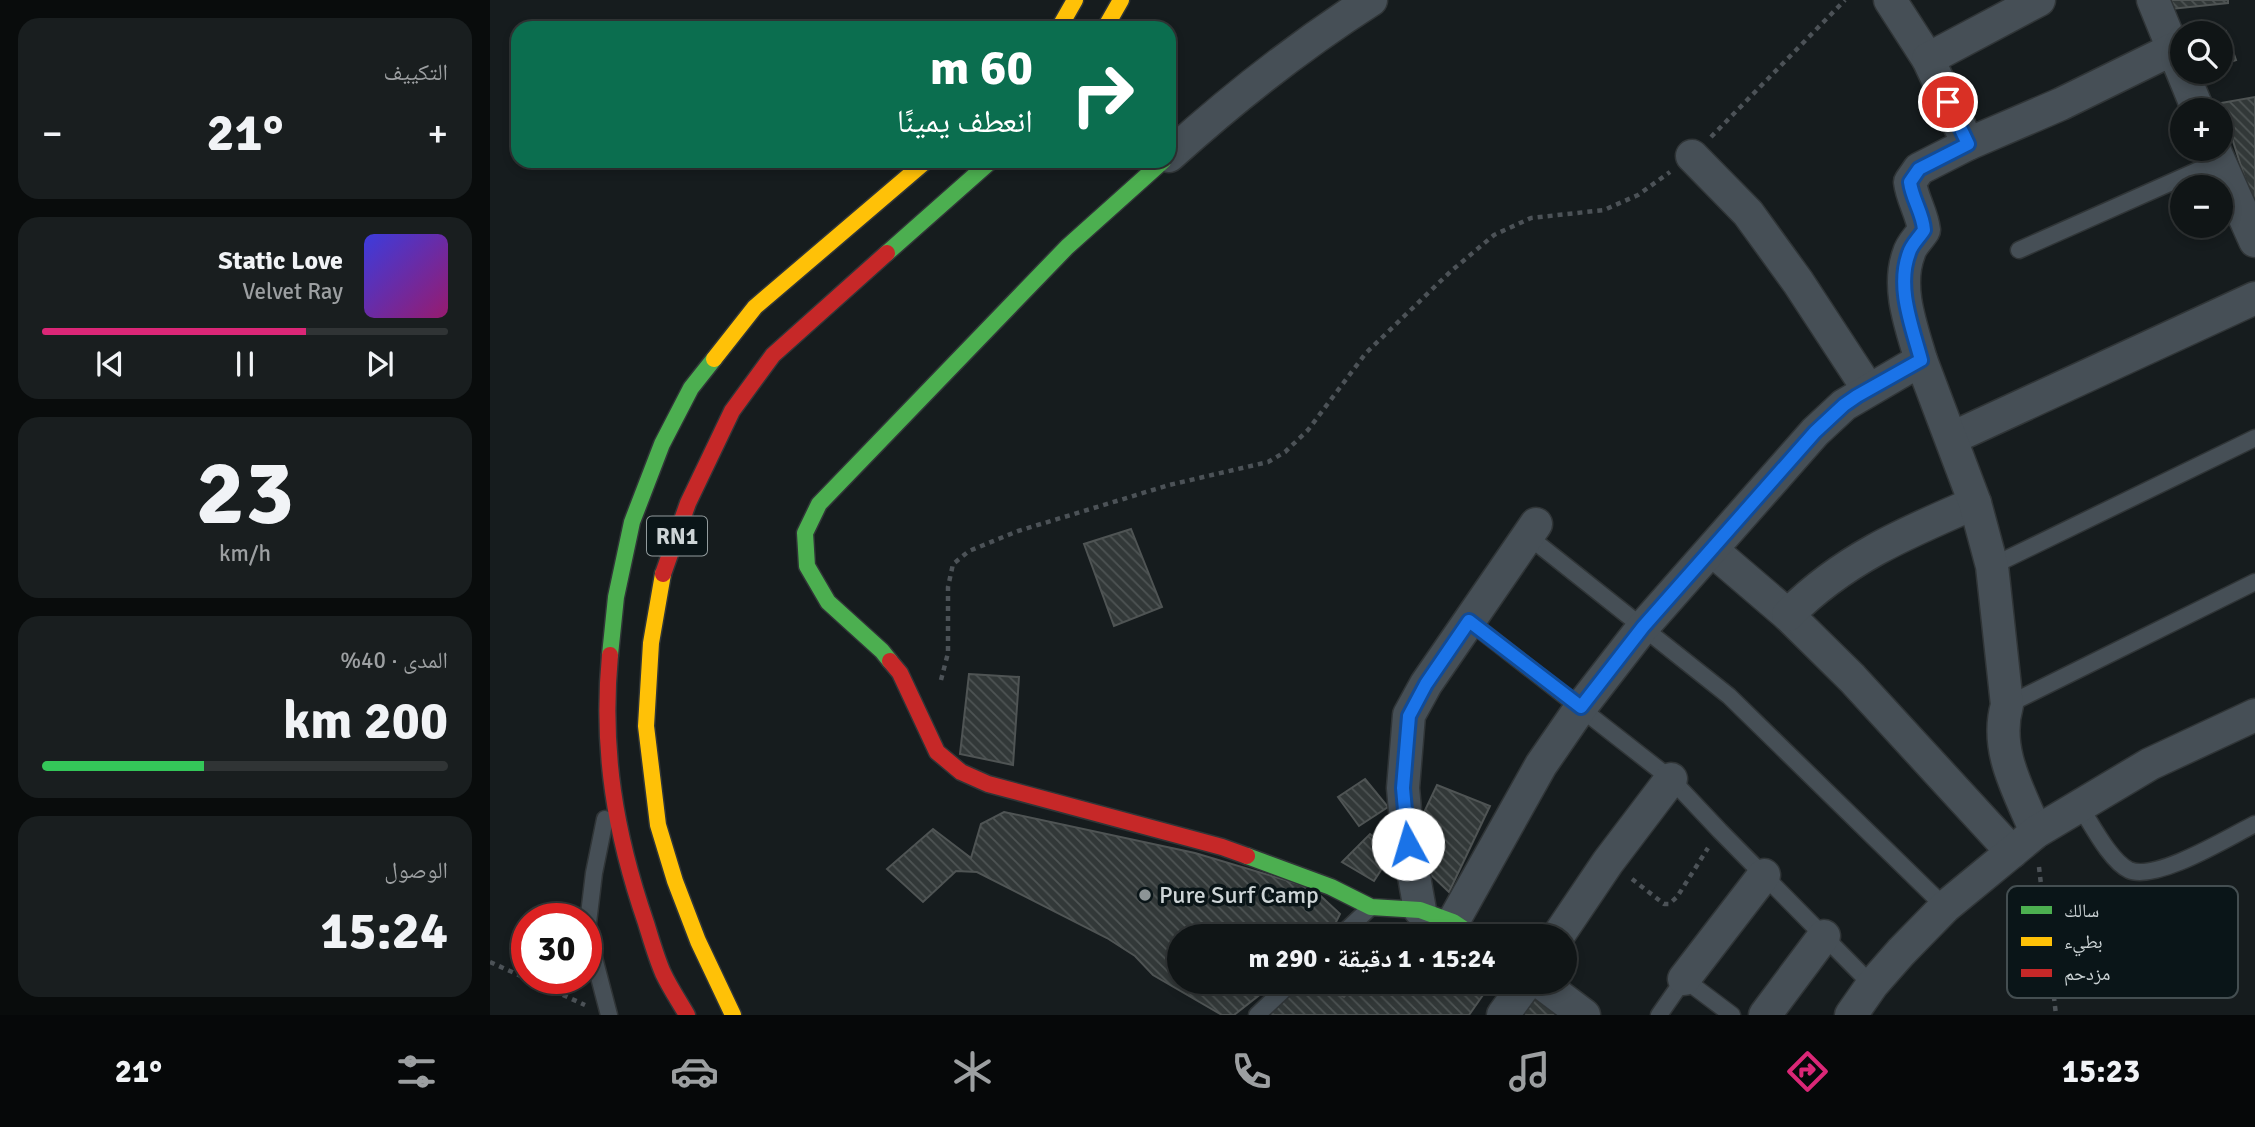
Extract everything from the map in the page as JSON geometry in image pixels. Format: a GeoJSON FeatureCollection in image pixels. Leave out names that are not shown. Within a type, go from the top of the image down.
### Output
{"type":"FeatureCollection","features":[{"type":"Feature","properties":{"kind":"main road"},"geometry":{"type":"LineString","coordinates":[[1063,21],[1075,0]]}},
{"type":"Feature","properties":{"kind":"main road"},"geometry":{"type":"LineString","coordinates":[[1109,21],[1121,0]]}},
{"type":"Feature","properties":{"kind":"main road","name":"RN1"},"geometry":{"type":"LineString","coordinates":[[687,1015],[663,973],[636,897],[611,789],[607,732],[608,677],[616,597],[632,522],[662,444],[691,388],[755,307],[918,168]]}},
{"type":"Feature","properties":{"kind":"main road","name":"RN1"},"geometry":{"type":"LineString","coordinates":[[733,1015],[698,942],[658,825],[646,726],[651,643],[663,575],[688,503],[732,411],[773,355],[983,168]]}},
{"type":"Feature","properties":{"kind":"main road"},"geometry":{"type":"LineString","coordinates":[[1155,168],[1067,247],[819,505],[805,533],[807,566],[828,602],[882,651],[900,673],[937,752],[961,772],[988,784],[1222,847],[1331,887],[1371,907],[1420,910],[1452,924]]}},
{"type":"Feature","properties":{"kind":"street"},"geometry":{"type":"LineString","coordinates":[[1176,150],[1228,102],[1339,20],[1371,0]]}},
{"type":"Feature","properties":{"kind":"street"},"geometry":{"type":"LineString","coordinates":[[1890,0],[1928,59],[1968,144]]}},
{"type":"Feature","properties":{"kind":"street"},"geometry":{"type":"LineString","coordinates":[[1928,59],[2039,0]]}},
{"type":"Feature","properties":{"kind":"street"},"geometry":{"type":"LineString","coordinates":[[2153,0],[2170,42]]}},
{"type":"Feature","properties":{"kind":"street"},"geometry":{"type":"LineString","coordinates":[[2036,832],[2006,760],[2003,718],[2007,705],[1992,566],[1975,503],[1921,360],[1906,308],[1904,283],[1908,255],[1924,230],[1923,219],[1910,182],[1919,169],[1968,144],[2061,104],[2170,50]]}},
{"type":"Feature","properties":{"kind":"street"},"geometry":{"type":"LineString","coordinates":[[1692,156],[1748,213],[1798,282],[1868,389]]}},
{"type":"Feature","properties":{"kind":"street"},"geometry":{"type":"LineString","coordinates":[[2219,161],[2255,241]]}},
{"type":"Feature","properties":{"kind":"street"},"geometry":{"type":"LineString","coordinates":[[1952,438],[2255,298]]}},
{"type":"Feature","properties":{"kind":"street"},"geometry":{"type":"LineString","coordinates":[[1466,924],[1541,765],[1581,707],[1643,627],[1815,432],[1844,405],[1921,360]]}},
{"type":"Feature","properties":{"kind":"street"},"geometry":{"type":"LineString","coordinates":[[1788,615],[1808,594],[1847,566],[1892,540],[1975,503]]}},
{"type":"Feature","properties":{"kind":"street"},"geometry":{"type":"LineString","coordinates":[[1420,910],[1408,844],[1403,788],[1409,716],[1426,684],[1532,530]]}},
{"type":"Feature","properties":{"kind":"street"},"geometry":{"type":"LineString","coordinates":[[1712,550],[1788,615],[1905,734],[2012,852]]}},
{"type":"Feature","properties":{"kind":"street"},"geometry":{"type":"LineString","coordinates":[[1851,1015],[1872,985],[1945,907],[2036,832],[2150,764],[2255,715]]}},
{"type":"Feature","properties":{"kind":"street"},"geometry":{"type":"LineString","coordinates":[[1566,924],[1608,862],[1671,779]]}},
{"type":"Feature","properties":{"kind":"street"},"geometry":{"type":"LineString","coordinates":[[1684,979],[1764,875]]}},
{"type":"Feature","properties":{"kind":"street"},"geometry":{"type":"LineString","coordinates":[[1765,1015],[1824,936]]}},
{"type":"Feature","properties":{"kind":"street"},"geometry":{"type":"LineString","coordinates":[[1503,1015],[1518,994]]}},
{"type":"Feature","properties":{"kind":"street"},"geometry":{"type":"LineString","coordinates":[[1556,994],[1584,1015]]}},
{"type":"Feature","properties":{"kind":"lane"},"geometry":{"type":"LineString","coordinates":[[2019,250],[2204,161]]}},
{"type":"Feature","properties":{"kind":"lane"},"geometry":{"type":"LineString","coordinates":[[1992,566],[2255,438]]}},
{"type":"Feature","properties":{"kind":"lane"},"geometry":{"type":"LineString","coordinates":[[1532,530],[1643,627],[1729,696],[1945,907]]}},
{"type":"Feature","properties":{"kind":"lane"},"geometry":{"type":"LineString","coordinates":[[2007,705],[2255,582]]}},
{"type":"Feature","properties":{"kind":"lane"},"geometry":{"type":"LineString","coordinates":[[1469,621],[1671,779],[1872,985]]}},
{"type":"Feature","properties":{"kind":"lane"},"geometry":{"type":"LineString","coordinates":[[602,1012],[587,931],[594,873],[611,789]]}},
{"type":"Feature","properties":{"kind":"lane"},"geometry":{"type":"LineString","coordinates":[[2080,805],[2111,853],[2130,870],[2140,872],[2151,872],[2173,865],[2255,824]]}},
{"type":"Feature","properties":{"kind":"lane"},"geometry":{"type":"LineString","coordinates":[[1353,924],[1371,907]]}},
{"type":"Feature","properties":{"kind":"lane"},"geometry":{"type":"LineString","coordinates":[[1659,1015],[1684,979],[1732,1015]]}},
{"type":"Feature","properties":{"kind":"lane"},"geometry":{"type":"LineString","coordinates":[[1257,1015],[1279,994]]}},
{"type":"Feature","properties":{"kind":"path"},"geometry":{"type":"LineString","coordinates":[[923,725],[939,686],[948,653],[948,587],[953,564],[969,551],[1018,531],[1144,493],[1268,463],[1285,452],[1308,430],[1366,353],[1450,272],[1494,234],[1531,218],[1604,211],[1638,195],[1692,156],[1845,0]]}},
{"type":"Feature","properties":{"kind":"path"},"geometry":{"type":"LineString","coordinates":[[1608,862],[1664,904],[1670,904],[1720,831]]}},
{"type":"Feature","properties":{"kind":"path"},"geometry":{"type":"LineString","coordinates":[[2036,832],[2042,886]]}},
{"type":"Feature","properties":{"kind":"path"},"geometry":{"type":"LineString","coordinates":[[490,962],[602,1012]]}},
{"type":"Feature","properties":{"kind":"building"},"geometry":{"type":"Polygon","coordinates":[[[2168,0],[2228,0],[2228,3],[2171,9],[2168,0]]]}},
{"type":"Feature","properties":{"kind":"building"},"geometry":{"type":"Polygon","coordinates":[[[2255,97],[2255,201],[2252,201],[2233,141],[2233,101],[2255,97]]]}},
{"type":"Feature","properties":{"kind":"building"},"geometry":{"type":"Polygon","coordinates":[[[1131,529],[1162,607],[1114,626],[1084,544],[1131,529]]]}},
{"type":"Feature","properties":{"kind":"building"},"geometry":{"type":"Polygon","coordinates":[[[969,674],[1019,677],[1013,765],[960,754],[969,674]]]}},
{"type":"Feature","properties":{"kind":"building"},"geometry":{"type":"Polygon","coordinates":[[[1365,779],[1388,807],[1359,826],[1338,797],[1365,779]]]}},
{"type":"Feature","properties":{"kind":"building"},"geometry":{"type":"Polygon","coordinates":[[[1437,785],[1490,806],[1449,892],[1423,867],[1442,840],[1417,827],[1437,785]]]}},
{"type":"Feature","properties":{"kind":"building"},"geometry":{"type":"Polygon","coordinates":[[[1004,812],[1195,853],[1312,888],[1340,914],[1335,924],[1167,924],[1167,983],[1153,975],[1135,956],[1107,938],[977,872],[956,871],[923,902],[887,869],[933,829],[971,858],[981,824],[1004,812]]]}},
{"type":"Feature","properties":{"kind":"building"},"geometry":{"type":"Polygon","coordinates":[[[1370,834],[1392,853],[1374,881],[1342,862],[1370,834]]]}},
{"type":"Feature","properties":{"kind":"building"},"geometry":{"type":"Polygon","coordinates":[[[1186,994],[1261,994],[1234,1015],[1222,1015],[1186,994]]]}},
{"type":"Feature","properties":{"kind":"building"},"geometry":{"type":"Polygon","coordinates":[[[1285,994],[1339,994],[1344,997],[1346,994],[1484,994],[1469,1015],[1266,1015],[1263,1012],[1285,994]]]}},
{"type":"Feature","properties":{"kind":"building"},"geometry":{"type":"Polygon","coordinates":[[[1524,994],[1530,994],[1561,1015],[1507,1015],[1524,994]]]}},
{"type":"Feature","properties":{"kind":"traffic: fast"},"geometry":{"type":"LineString","coordinates":[[887,253],[983,168]]}},
{"type":"Feature","properties":{"kind":"traffic: fast"},"geometry":{"type":"LineString","coordinates":[[890,661],[828,602],[807,566],[805,533],[819,504],[1067,247],[1155,168]]}},
{"type":"Feature","properties":{"kind":"traffic: fast"},"geometry":{"type":"LineString","coordinates":[[610,655],[616,597],[632,522],[662,444],[691,388],[714,359]]}},
{"type":"Feature","properties":{"kind":"traffic: fast"},"geometry":{"type":"LineString","coordinates":[[1247,856],[1331,887],[1371,907],[1420,910],[1456,924]]}},
{"type":"Feature","properties":{"kind":"traffic: slow"},"geometry":{"type":"LineString","coordinates":[[1063,21],[1075,0]]}},
{"type":"Feature","properties":{"kind":"traffic: slow"},"geometry":{"type":"LineString","coordinates":[[1109,21],[1121,0]]}},
{"type":"Feature","properties":{"kind":"traffic: slow"},"geometry":{"type":"LineString","coordinates":[[714,359],[755,307],[918,168]]}},
{"type":"Feature","properties":{"kind":"traffic: slow"},"geometry":{"type":"LineString","coordinates":[[663,574],[651,643],[646,726],[658,825],[675,881],[698,941],[733,1015]]}},
{"type":"Feature","properties":{"kind":"traffic: jam"},"geometry":{"type":"LineString","coordinates":[[663,574],[688,503],[732,411],[773,355],[887,253]]}},
{"type":"Feature","properties":{"kind":"traffic: jam"},"geometry":{"type":"LineString","coordinates":[[610,655],[607,724],[609,758],[626,857],[658,961],[687,1015]]}},
{"type":"Feature","properties":{"kind":"traffic: jam"},"geometry":{"type":"LineString","coordinates":[[890,661],[900,673],[937,752],[961,772],[988,784],[1247,856]]}},
{"type":"Feature","properties":{"kind":"place","name":"Pure Surf Camp"},"geometry":{"type":"Point","coordinates":[1145,895]}},
{"type":"Feature","properties":{"kind":"route"},"geometry":{"type":"LineString","coordinates":[[1408,844],[1403,788],[1409,716],[1426,684],[1469,621],[1581,707],[1643,627],[1815,432],[1857,396],[1921,360],[1906,308],[1904,283],[1908,255],[1924,230],[1923,219],[1914,203],[1910,182],[1919,169],[1968,144],[1948,102]]}}]}
